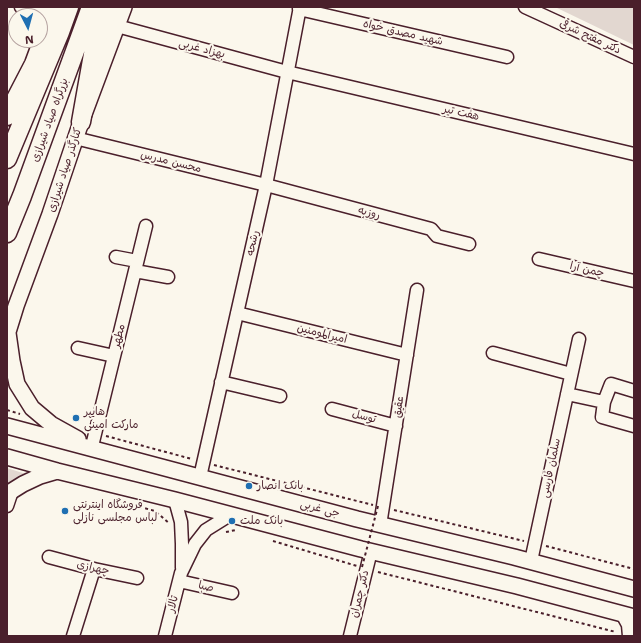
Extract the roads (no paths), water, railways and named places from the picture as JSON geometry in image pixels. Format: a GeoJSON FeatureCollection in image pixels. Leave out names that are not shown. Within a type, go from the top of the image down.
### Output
{"type":"FeatureCollection","features":[{"type":"Feature","properties":{"kind":"highway","name":"بزرگراه صیاد شیرازی"},"geometry":{"type":"LineString","coordinates":[[7,159],[69,7]]}},
{"type":"Feature","properties":{"kind":"highway","name":"بزرگراه صیاد شیرازی"},"geometry":{"type":"LineString","coordinates":[[7,233],[91,7]]}},
{"type":"Feature","properties":{"kind":"highway"},"geometry":{"type":"LineString","coordinates":[[78,130],[96,43],[109,7]]}},
{"type":"Feature","properties":{"kind":"highway"},"geometry":{"type":"LineString","coordinates":[[7,116],[34,64],[38,48]]}},
{"type":"Feature","properties":{"kind":"highway"},"geometry":{"type":"LineString","coordinates":[[7,244],[22,196]]}},
{"type":"Feature","properties":{"kind":"main road","name":"کنارگذر صیاد شیرازی"},"geometry":{"type":"LineString","coordinates":[[8,334],[16,306],[50,214],[78,130],[124,7]]}},
{"type":"Feature","properties":{"kind":"main road"},"geometry":{"type":"LineString","coordinates":[[7,113],[30,48]]}},
{"type":"Feature","properties":{"kind":"main road"},"geometry":{"type":"LineString","coordinates":[[8,334],[17,384],[32,408],[51,424],[95,443]]}},
{"type":"Feature","properties":{"kind":"main road","name":"جی غربی"},"geometry":{"type":"LineString","coordinates":[[7,426],[95,443],[200,477],[634,589]]}},
{"type":"Feature","properties":{"kind":"main road"},"geometry":{"type":"LineString","coordinates":[[7,457],[371,551],[517,586],[628,615]]}},
{"type":"Feature","properties":{"kind":"main road"},"geometry":{"type":"LineString","coordinates":[[9,492],[40,476],[57,471]]}},
{"type":"Feature","properties":{"kind":"street","name":"دکتر مفتح شرقی"},"geometry":{"type":"LineString","coordinates":[[525,7],[634,57]]}},
{"type":"Feature","properties":{"kind":"street","name":"شهید مصدق خواه"},"geometry":{"type":"LineString","coordinates":[[299,8],[507,57]]}},
{"type":"Feature","properties":{"kind":"street","name":"رشحه"},"geometry":{"type":"LineString","coordinates":[[200,477],[266,185],[299,8]]}},
{"type":"Feature","properties":{"kind":"street","name":"بهزاد غربی"},"geometry":{"type":"LineString","coordinates":[[117,26],[287,72]]}},
{"type":"Feature","properties":{"kind":"street","name":"هفت تیر"},"geometry":{"type":"LineString","coordinates":[[287,72],[634,154]]}},
{"type":"Feature","properties":{"kind":"street","name":"محسن مدرس"},"geometry":{"type":"LineString","coordinates":[[78,130],[266,185]]}},
{"type":"Feature","properties":{"kind":"street","name":"روزبه"},"geometry":{"type":"LineString","coordinates":[[266,185],[431,229],[437,236],[469,244]]}},
{"type":"Feature","properties":{"kind":"street","name":"مطهر"},"geometry":{"type":"LineString","coordinates":[[95,443],[114,356],[146,226]]}},
{"type":"Feature","properties":{"kind":"street"},"geometry":{"type":"LineString","coordinates":[[116,257],[136,266],[168,277]]}},
{"type":"Feature","properties":{"kind":"street","name":"چمن آرا"},"geometry":{"type":"LineString","coordinates":[[539,259],[634,281]]}},
{"type":"Feature","properties":{"kind":"street","name":"عقیق"},"geometry":{"type":"LineString","coordinates":[[380,524],[380,507],[396,426],[418,290]]}},
{"type":"Feature","properties":{"kind":"street","name":"امیرالمومنین"},"geometry":{"type":"LineString","coordinates":[[237,313],[407,355]]}},
{"type":"Feature","properties":{"kind":"street","name":"سلمان فارسی"},"geometry":{"type":"LineString","coordinates":[[531,562],[579,339]]}},
{"type":"Feature","properties":{"kind":"street"},"geometry":{"type":"LineString","coordinates":[[78,348],[114,356]]}},
{"type":"Feature","properties":{"kind":"street"},"geometry":{"type":"LineString","coordinates":[[493,353],[571,374]]}},
{"type":"Feature","properties":{"kind":"street"},"geometry":{"type":"LineString","coordinates":[[221,382],[280,396]]}},
{"type":"Feature","properties":{"kind":"street"},"geometry":{"type":"LineString","coordinates":[[634,391],[611,384],[604,402],[602,417],[634,426]]}},
{"type":"Feature","properties":{"kind":"street"},"geometry":{"type":"LineString","coordinates":[[567,394],[604,402]]}},
{"type":"Feature","properties":{"kind":"street","name":"توسل"},"geometry":{"type":"LineString","coordinates":[[332,409],[396,426]]}},
{"type":"Feature","properties":{"kind":"street"},"geometry":{"type":"LineString","coordinates":[[7,506],[9,492]]}},
{"type":"Feature","properties":{"kind":"street"},"geometry":{"type":"LineString","coordinates":[[175,500],[181,522],[182,544],[180,577]]}},
{"type":"Feature","properties":{"kind":"street"},"geometry":{"type":"LineString","coordinates":[[180,577],[195,544],[206,530],[230,515]]}},
{"type":"Feature","properties":{"kind":"street","name":"دکتر چمران"},"geometry":{"type":"LineString","coordinates":[[350,636],[364,568],[371,551]]}},
{"type":"Feature","properties":{"kind":"street","name":"چهرازی"},"geometry":{"type":"LineString","coordinates":[[49,557],[94,569],[137,578]]}},
{"type":"Feature","properties":{"kind":"street"},"geometry":{"type":"LineString","coordinates":[[73,636],[94,569]]}},
{"type":"Feature","properties":{"kind":"street","name":"صبا"},"geometry":{"type":"LineString","coordinates":[[180,577],[232,592]]}},
{"type":"Feature","properties":{"kind":"street","name":"تالار"},"geometry":{"type":"LineString","coordinates":[[169,635],[180,577]]}},
{"type":"Feature","properties":{"kind":"street"},"geometry":{"type":"LineString","coordinates":[[628,615],[629,635]]}},
{"type":"Feature","properties":{"kind":"place","name":"هایپر مارکت امینی"},"geometry":{"type":"Point","coordinates":[76,418]}},
{"type":"Feature","properties":{"kind":"place","name":"بانک انصار"},"geometry":{"type":"Point","coordinates":[249,486]}},
{"type":"Feature","properties":{"kind":"place","name":"فروشگاه اینترنتی لباس مجلسی نازلی"},"geometry":{"type":"Point","coordinates":[65,511]}},
{"type":"Feature","properties":{"kind":"place","name":"بانک ملت"},"geometry":{"type":"Point","coordinates":[232,521]}}]}
